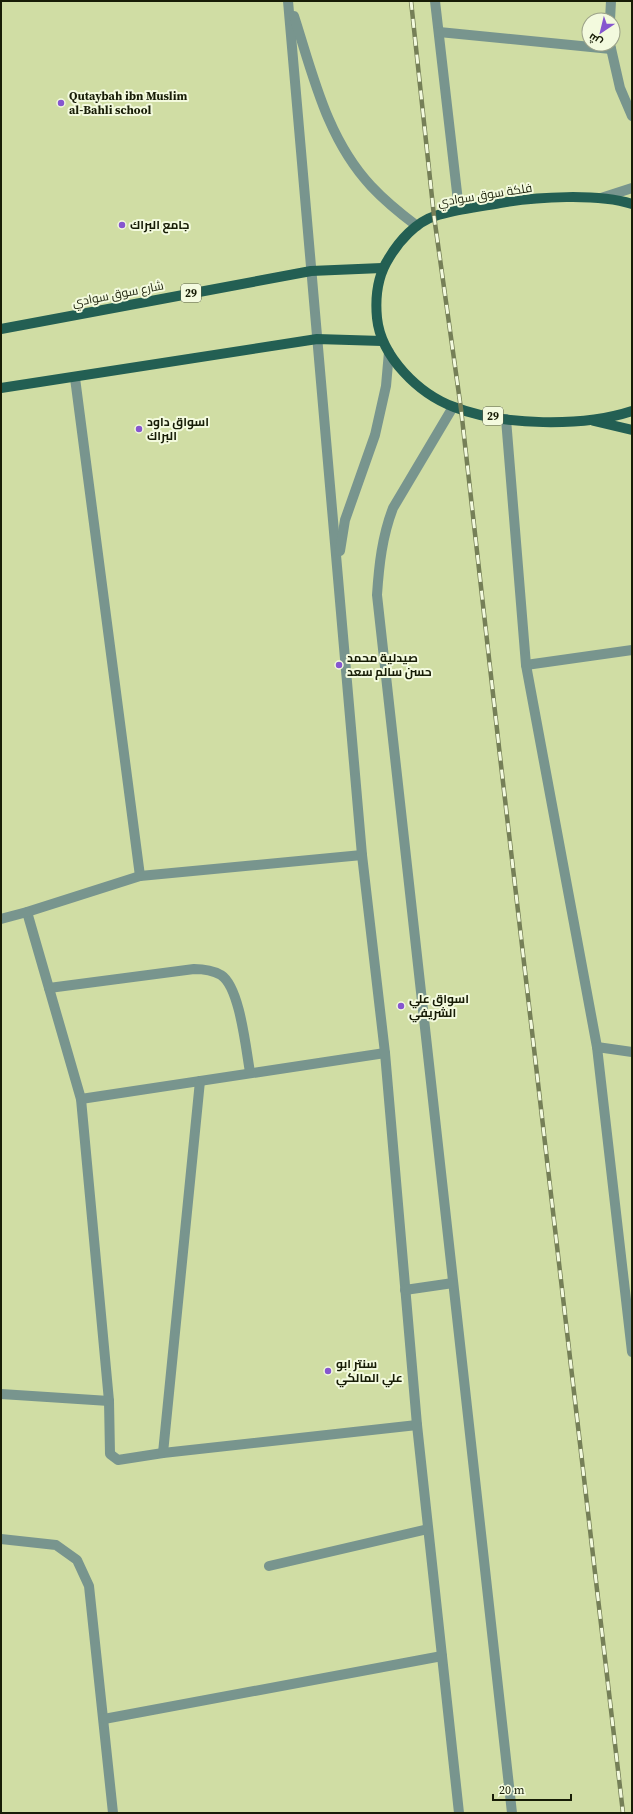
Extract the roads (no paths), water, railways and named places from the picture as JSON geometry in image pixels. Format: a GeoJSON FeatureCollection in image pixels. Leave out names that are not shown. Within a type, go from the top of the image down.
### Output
{"type":"FeatureCollection","features":[{"type":"Feature","properties":{"kind":"main road","name":"فلكة سوق سوادي"},"geometry":{"type":"LineString","coordinates":[[632,204],[601,198],[557,198],[513,201],[459,210],[434,216],[417,226],[403,239],[382,268],[376,308],[382,341],[389,352],[409,377],[424,390],[453,407],[506,419],[559,422],[590,420],[632,410]]}},
{"type":"Feature","properties":{"kind":"main road","name":"شارع سوق سوادي"},"geometry":{"type":"LineString","coordinates":[[1,329],[312,270],[382,268]]}},
{"type":"Feature","properties":{"kind":"main road"},"geometry":{"type":"LineString","coordinates":[[1,388],[318,340],[382,341]]}},
{"type":"Feature","properties":{"kind":"main road"},"geometry":{"type":"LineString","coordinates":[[590,420],[632,430]]}},
{"type":"Feature","properties":{"kind":"street"},"geometry":{"type":"LineString","coordinates":[[289,1],[322,106],[335,134],[351,161],[370,185],[392,207],[417,226]]}},
{"type":"Feature","properties":{"kind":"street"},"geometry":{"type":"LineString","coordinates":[[289,1],[362,855],[385,1053],[417,1425],[459,1813]]}},
{"type":"Feature","properties":{"kind":"street"},"geometry":{"type":"LineString","coordinates":[[435,1],[459,210]]}},
{"type":"Feature","properties":{"kind":"street"},"geometry":{"type":"LineString","coordinates":[[610,12],[611,1]]}},
{"type":"Feature","properties":{"kind":"street"},"geometry":{"type":"LineString","coordinates":[[439,32],[581,44]]}},
{"type":"Feature","properties":{"kind":"street"},"geometry":{"type":"LineString","coordinates":[[611,52],[620,88],[632,116]]}},
{"type":"Feature","properties":{"kind":"street"},"geometry":{"type":"LineString","coordinates":[[601,198],[632,188]]}},
{"type":"Feature","properties":{"kind":"street"},"geometry":{"type":"LineString","coordinates":[[337,566],[345,520],[375,435],[386,386],[389,352]]}},
{"type":"Feature","properties":{"kind":"street"},"geometry":{"type":"LineString","coordinates":[[75,378],[140,876]]}},
{"type":"Feature","properties":{"kind":"street"},"geometry":{"type":"LineString","coordinates":[[453,407],[393,508],[386,526],[379,561],[377,595],[512,1813]]}},
{"type":"Feature","properties":{"kind":"street"},"geometry":{"type":"LineString","coordinates":[[506,419],[526,666],[597,1047],[632,1352]]}},
{"type":"Feature","properties":{"kind":"street"},"geometry":{"type":"LineString","coordinates":[[526,666],[632,650]]}},
{"type":"Feature","properties":{"kind":"street"},"geometry":{"type":"LineString","coordinates":[[1,919],[140,876],[362,855]]}},
{"type":"Feature","properties":{"kind":"street"},"geometry":{"type":"LineString","coordinates":[[27,912],[80,1099],[109,1401],[110,1454],[118,1460],[163,1453],[417,1425]]}},
{"type":"Feature","properties":{"kind":"street"},"geometry":{"type":"LineString","coordinates":[[49,988],[194,969],[208,969],[222,976],[232,987],[250,1072]]}},
{"type":"Feature","properties":{"kind":"street"},"geometry":{"type":"LineString","coordinates":[[597,1047],[632,1052]]}},
{"type":"Feature","properties":{"kind":"street"},"geometry":{"type":"LineString","coordinates":[[80,1099],[250,1072],[385,1053]]}},
{"type":"Feature","properties":{"kind":"street"},"geometry":{"type":"LineString","coordinates":[[163,1453],[200,1081]]}},
{"type":"Feature","properties":{"kind":"street"},"geometry":{"type":"LineString","coordinates":[[405,1290],[453,1283]]}},
{"type":"Feature","properties":{"kind":"street"},"geometry":{"type":"LineString","coordinates":[[1,1394],[109,1401]]}},
{"type":"Feature","properties":{"kind":"street"},"geometry":{"type":"LineString","coordinates":[[269,1566],[428,1529]]}},
{"type":"Feature","properties":{"kind":"street"},"geometry":{"type":"LineString","coordinates":[[1,1539],[56,1545],[77,1560],[89,1586],[113,1813]]}},
{"type":"Feature","properties":{"kind":"street"},"geometry":{"type":"LineString","coordinates":[[104,1719],[442,1656]]}},
{"type":"Feature","properties":{"kind":"railway"},"geometry":{"type":"LineString","coordinates":[[411,1],[434,216],[461,409],[623,1813]]}},
{"type":"Feature","properties":{"kind":"place","name":"Qutaybah ibn Muslim al-Bahli school"},"geometry":{"type":"Point","coordinates":[61,103]}},
{"type":"Feature","properties":{"kind":"place","name":"جامع البراك"},"geometry":{"type":"Point","coordinates":[122,225]}},
{"type":"Feature","properties":{"kind":"place","name":"اسواق داود البراك"},"geometry":{"type":"Point","coordinates":[139,429]}},
{"type":"Feature","properties":{"kind":"place","name":"صيدلية محمد حسن سالم سعد"},"geometry":{"type":"Point","coordinates":[339,665]}},
{"type":"Feature","properties":{"kind":"place","name":"اسواق علي الشريفي"},"geometry":{"type":"Point","coordinates":[401,1006]}},
{"type":"Feature","properties":{"kind":"place","name":"سنتر ابو علي المالكي"},"geometry":{"type":"Point","coordinates":[328,1371]}}]}
